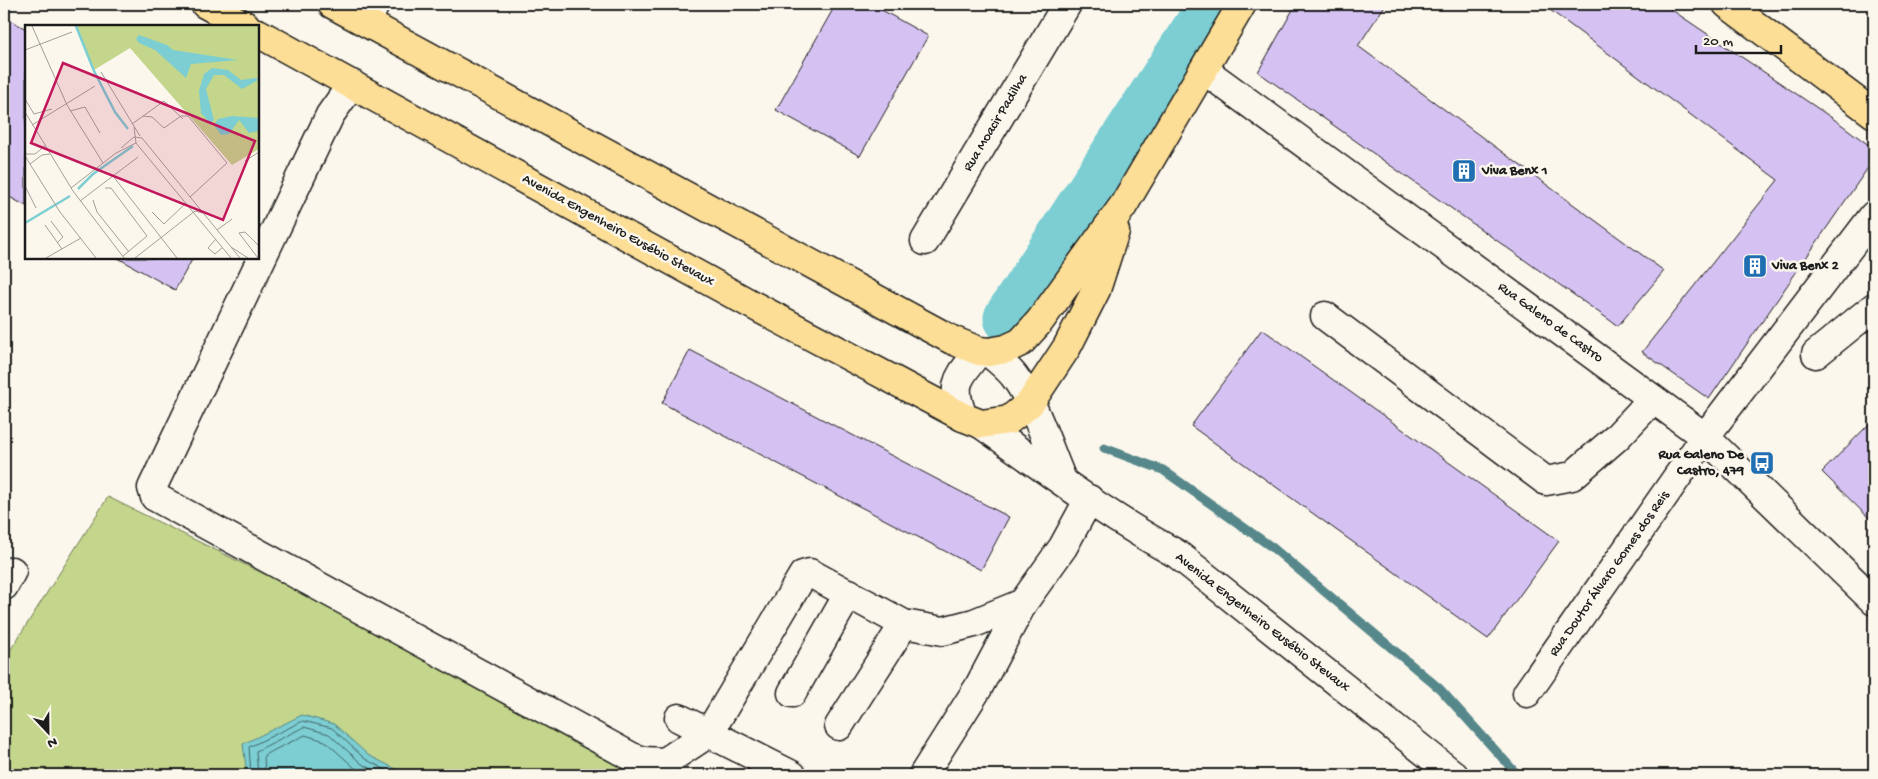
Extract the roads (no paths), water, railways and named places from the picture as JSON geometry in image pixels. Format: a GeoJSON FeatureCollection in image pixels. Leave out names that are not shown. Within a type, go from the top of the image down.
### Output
{"type":"FeatureCollection","features":[{"type":"Feature","properties":{"kind":"main road"},"geometry":{"type":"LineString","coordinates":[[205,4],[244,25]]}},
{"type":"Feature","properties":{"kind":"main road"},"geometry":{"type":"LineString","coordinates":[[332,4],[371,13],[952,340],[984,351],[1006,349],[1021,342],[1040,322],[1123,206],[1242,4]]}},
{"type":"Feature","properties":{"kind":"main road"},"geometry":{"type":"LineString","coordinates":[[1727,4],[1754,13],[1874,114]]}},
{"type":"Feature","properties":{"kind":"main road","name":"Avenida Engenheiro Eusébio Stevaux"},"geometry":{"type":"LineString","coordinates":[[259,34],[747,302],[972,421]]}},
{"type":"Feature","properties":{"kind":"main road"},"geometry":{"type":"LineString","coordinates":[[972,421],[1010,420],[1030,403],[1067,347],[1096,290],[1123,206]]}},
{"type":"Feature","properties":{"kind":"street","name":"Rua Moacir Padilha"},"geometry":{"type":"LineString","coordinates":[[925,242],[1067,4]]}},
{"type":"Feature","properties":{"kind":"street","name":"Rua Galeno de Castro"},"geometry":{"type":"LineString","coordinates":[[1204,70],[1705,437],[1874,601]]}},
{"type":"Feature","properties":{"kind":"street"},"geometry":{"type":"LineString","coordinates":[[352,84],[330,115],[152,488],[155,498],[632,757],[643,761],[665,762],[709,733],[803,575],[810,573],[904,624],[943,632],[974,623],[1023,603]]}},
{"type":"Feature","properties":{"kind":"street","name":"Rua Doutor Álvaro Gomes dos Reis"},"geometry":{"type":"LineString","coordinates":[[1527,693],[1705,437],[1874,215]]}},
{"type":"Feature","properties":{"kind":"street"},"geometry":{"type":"LineString","coordinates":[[1816,354],[1874,307]]}},
{"type":"Feature","properties":{"kind":"street"},"geometry":{"type":"LineString","coordinates":[[1324,316],[1546,481],[1572,476],[1616,438],[1653,399]]}},
{"type":"Feature","properties":{"kind":"street"},"geometry":{"type":"LineString","coordinates":[[972,421],[956,399],[957,384],[961,374],[984,351],[1013,374],[1030,403],[1063,482]]}},
{"type":"Feature","properties":{"kind":"street","name":"Avenida Engenheiro Eusébio Stevaux"},"geometry":{"type":"LineString","coordinates":[[972,421],[1144,537],[1177,554],[1454,775]]}},
{"type":"Feature","properties":{"kind":"street"},"geometry":{"type":"LineString","coordinates":[[923,775],[978,688],[1023,603],[1063,547],[1089,499]]}},
{"type":"Feature","properties":{"kind":"street"},"geometry":{"type":"LineString","coordinates":[[792,693],[849,593]]}},
{"type":"Feature","properties":{"kind":"street"},"geometry":{"type":"LineString","coordinates":[[839,726],[904,624]]}},
{"type":"Feature","properties":{"kind":"street"},"geometry":{"type":"LineString","coordinates":[[679,718],[792,775]]}},
{"type":"Feature","properties":{"kind":"water"},"geometry":{"type":"Polygon","coordinates":[[[302,715],[334,724],[368,755],[402,772],[400,775],[247,775],[243,744],[302,715]]]}},
{"type":"Feature","properties":{"kind":"waterway"},"geometry":{"type":"LineString","coordinates":[[1009,318],[1214,4]]}},
{"type":"Feature","properties":{"kind":"waterway"},"geometry":{"type":"LineString","coordinates":[[1104,448],[1163,470],[1273,548],[1440,689],[1515,772],[1520,775]]}},
{"type":"Feature","properties":{"kind":"place","name":"Viva Benx 1"},"geometry":{"type":"Point","coordinates":[1464,171]}},
{"type":"Feature","properties":{"kind":"place","name":"Viva Benx 2"},"geometry":{"type":"Point","coordinates":[1755,266]}},
{"type":"Feature","properties":{"kind":"place","name":"Rua Galeno De Castro, 479"},"geometry":{"type":"Point","coordinates":[1762,463]}}]}
